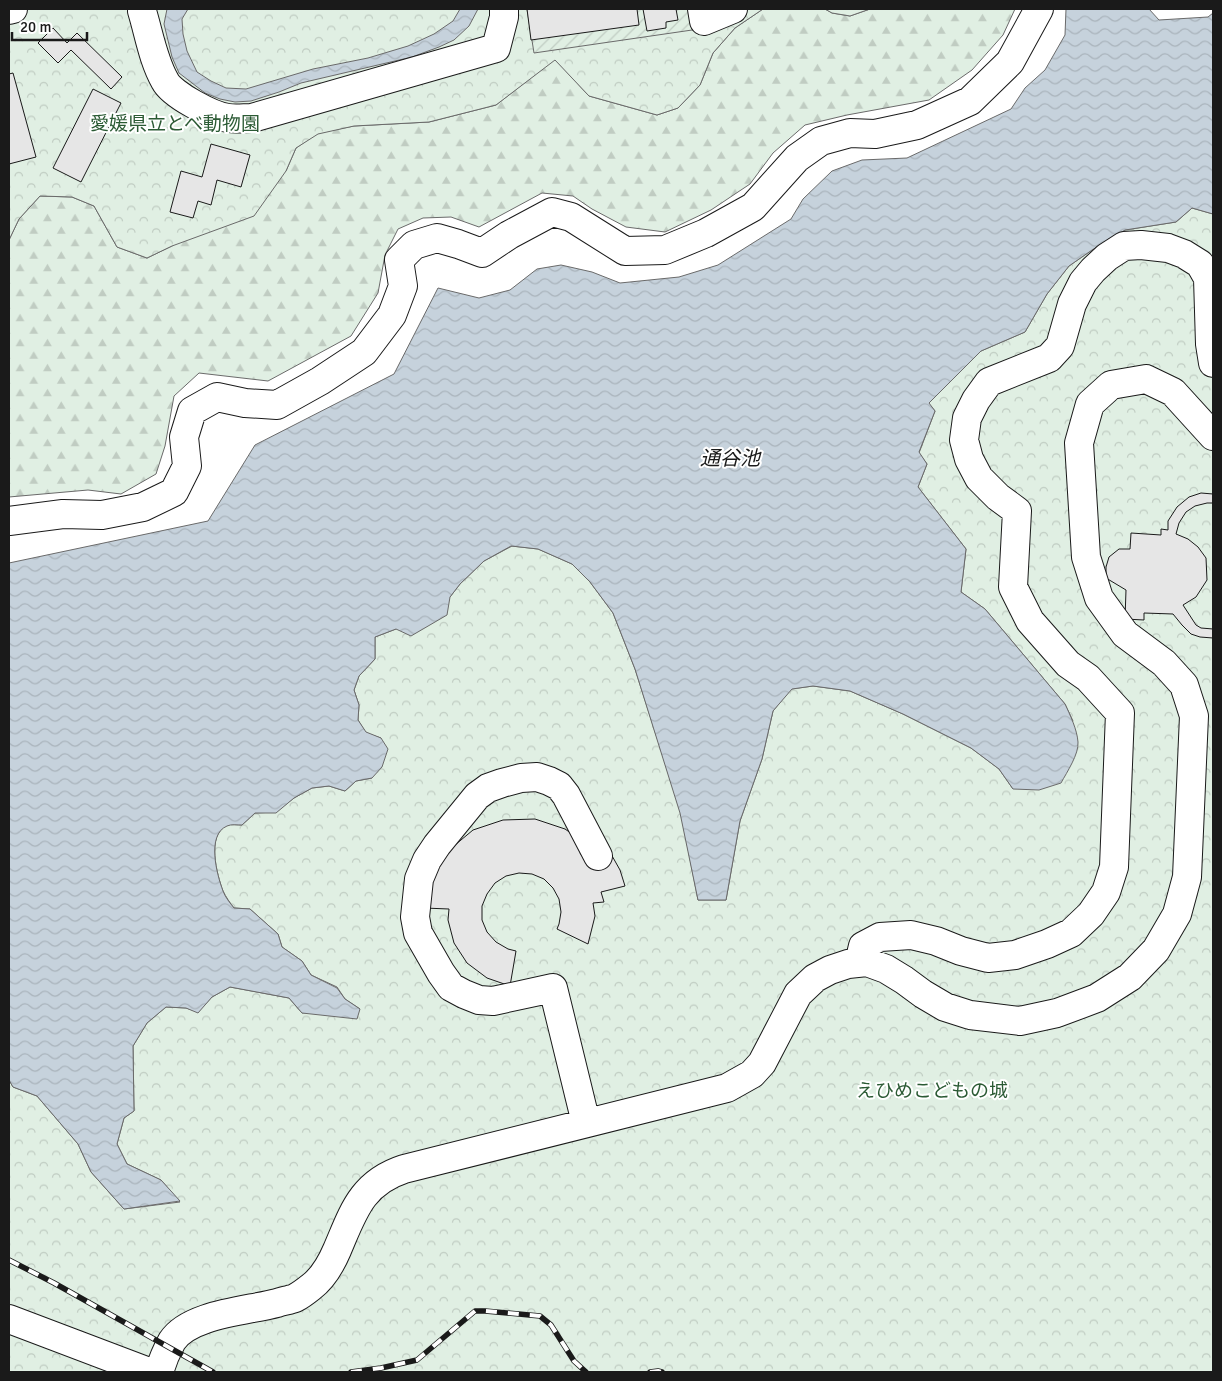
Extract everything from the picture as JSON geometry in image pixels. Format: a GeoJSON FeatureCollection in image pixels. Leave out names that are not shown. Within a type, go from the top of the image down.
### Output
{"type":"FeatureCollection","features":[{"type":"Feature","properties":{"kind":"lane"},"geometry":{"type":"LineString","coordinates":[[9,10],[13,9]]}},
{"type":"Feature","properties":{"kind":"lane"},"geometry":{"type":"LineString","coordinates":[[139,9],[166,83],[178,94],[197,106],[228,118],[252,118],[496,48],[504,17],[504,9]]}},
{"type":"Feature","properties":{"kind":"lane"},"geometry":{"type":"LineString","coordinates":[[702,9],[704,21],[733,9]]}},
{"type":"Feature","properties":{"kind":"lane"},"geometry":{"type":"LineString","coordinates":[[9,521],[63,514],[102,515],[143,507],[174,492],[187,466],[184,437],[192,411],[217,397],[245,403],[277,404],[320,381],[364,352],[392,315],[403,286],[399,260],[414,246],[437,238],[482,253],[509,235],[552,212],[571,217],[625,251],[664,250],[706,233],[753,206],[797,158],[821,141],[850,133],[875,134],[917,126],[970,101],[1010,62],[1039,9]]}},
{"type":"Feature","properties":{"kind":"lane"},"geometry":{"type":"LineString","coordinates":[[858,963],[863,946],[880,937],[911,935],[988,958],[1015,955],[1047,944],[1071,933],[1091,914],[1106,892],[1114,867],[1120,713],[1088,678],[1068,664],[1030,621],[1013,587],[1018,511],[998,497],[979,478],[970,459],[964,440],[966,418],[976,400],[989,382],[1049,358],[1060,346],[1072,304],[1083,282],[1107,257],[1124,246],[1141,244],[1168,248],[1184,254],[1200,264],[1208,278],[1210,344],[1213,363]]}},
{"type":"Feature","properties":{"kind":"lane"},"geometry":{"type":"LineString","coordinates":[[159,1372],[173,1340],[185,1328],[207,1318],[295,1298],[313,1286],[333,1260],[354,1211],[364,1195],[378,1181],[391,1173],[727,1088],[752,1074],[762,1063],[798,994],[815,978],[830,970],[848,964],[867,962],[886,968],[945,1007],[970,1015],[1020,1021],[1057,1013],[1096,998],[1130,977],[1156,950],[1177,914],[1187,877],[1194,716],[1184,685],[1164,662],[1125,634],[1099,598],[1086,557],[1079,443],[1090,404],[1111,385],[1146,379],[1173,392],[1213,436]]}},
{"type":"Feature","properties":{"kind":"lane"},"geometry":{"type":"LineString","coordinates":[[586,1123],[553,988],[493,1001],[479,1000],[464,994],[451,987],[441,973],[418,933],[414,917],[419,880],[427,860],[478,796],[488,788],[502,782],[537,777],[549,780],[559,786],[566,795],[598,856]]}},
{"type":"Feature","properties":{"kind":"lane"},"geometry":{"type":"LineString","coordinates":[[9,1319],[149,1372]]}},
{"type":"Feature","properties":{"kind":"green space","name":"愛媛県立とべ動物園"},"geometry":{"type":"Polygon","coordinates":[[[9,9],[763,9],[735,28],[713,53],[700,85],[678,108],[657,115],[589,96],[555,60],[496,105],[429,122],[354,126],[318,134],[296,148],[286,171],[254,216],[172,246],[147,258],[117,247],[94,206],[72,197],[40,196],[19,219],[9,240],[9,9]]]}},
{"type":"Feature","properties":{"kind":"green space"},"geometry":{"type":"Polygon","coordinates":[[[527,9],[696,9],[699,29],[534,53],[527,9]]]}},
{"type":"Feature","properties":{"kind":"green space"},"geometry":{"type":"Polygon","coordinates":[[[763,9],[825,9],[832,13],[850,16],[870,9],[1015,9],[1003,35],[972,70],[929,100],[847,115],[805,125],[773,153],[750,184],[711,210],[665,232],[626,227],[592,209],[573,196],[542,193],[479,227],[451,217],[423,218],[398,229],[385,255],[378,293],[351,336],[268,381],[199,373],[174,396],[165,446],[156,474],[121,494],[88,490],[9,497],[9,240],[19,219],[40,196],[72,197],[94,206],[117,247],[147,258],[172,246],[286,171],[296,148],[318,133],[354,126],[429,122],[496,105],[555,59],[589,96],[657,115],[678,108],[700,85],[713,53],[735,28],[763,9]]]}},
{"type":"Feature","properties":{"kind":"green space"},"geometry":{"type":"Polygon","coordinates":[[[825,9],[870,9],[850,16],[832,13],[825,9]]]}},
{"type":"Feature","properties":{"kind":"green space","name":"えひめこどもの城"},"geometry":{"type":"Polygon","coordinates":[[[1192,208],[1213,214],[1213,1372],[9,1372],[9,1080],[13,1087],[37,1096],[78,1144],[91,1172],[124,1209],[180,1202],[161,1180],[127,1164],[117,1144],[124,1118],[134,1111],[133,1046],[147,1023],[166,1007],[186,1008],[198,1012],[212,997],[230,987],[289,998],[302,1013],[360,1009],[345,999],[337,987],[311,975],[302,961],[282,947],[278,934],[250,909],[234,908],[223,891],[218,875],[215,856],[217,837],[227,825],[242,825],[255,813],[276,812],[294,798],[312,788],[329,786],[345,791],[356,781],[372,778],[381,738],[366,733],[358,720],[359,705],[354,690],[359,676],[375,659],[375,637],[396,629],[450,597],[460,584],[484,561],[512,546],[538,549],[572,564],[590,582],[613,613],[635,669],[681,813],[698,900],[726,900],[740,821],[762,759],[773,711],[791,689],[813,686],[850,691],[903,714],[971,748],[999,769],[1013,789],[1073,721],[1065,704],[985,609],[961,592],[966,549],[918,487],[927,464],[919,453],[935,411],[928,403],[981,351],[1025,332],[1047,294],[1069,266],[1125,230],[1176,222],[1192,208]]]}},
{"type":"Feature","properties":{"kind":"water"},"geometry":{"type":"Polygon","coordinates":[[[167,9],[188,9],[182,19],[183,34],[187,51],[197,72],[226,88],[246,89],[313,69],[368,58],[408,46],[434,34],[453,21],[460,9],[478,9],[469,26],[454,40],[439,47],[412,57],[301,83],[251,101],[235,102],[205,93],[179,73],[172,57],[164,24],[167,9]]]}},
{"type":"Feature","properties":{"kind":"water","name":"通谷池"},"geometry":{"type":"Polygon","coordinates":[[[1066,9],[1149,9],[1159,20],[1208,17],[1213,13],[1213,214],[1192,208],[1176,222],[1125,230],[1092,250],[1069,266],[1047,294],[1025,332],[981,351],[929,403],[935,411],[919,452],[927,464],[918,487],[966,549],[961,592],[985,609],[1065,704],[1075,727],[1078,747],[1061,783],[1039,790],[1013,789],[999,769],[971,748],[903,714],[850,691],[813,686],[792,689],[773,711],[762,759],[740,821],[726,900],[698,900],[680,813],[635,669],[613,613],[590,582],[572,564],[538,549],[511,546],[484,561],[460,584],[450,597],[447,615],[411,636],[396,629],[375,637],[375,659],[359,676],[354,690],[359,705],[358,720],[366,732],[381,738],[388,749],[382,767],[372,778],[356,781],[345,791],[329,786],[312,788],[294,798],[276,813],[255,813],[242,825],[229,825],[221,831],[215,846],[215,856],[218,875],[226,898],[234,908],[250,909],[278,934],[282,947],[302,961],[311,975],[337,988],[345,999],[360,1009],[357,1019],[302,1013],[289,998],[230,987],[212,997],[198,1013],[186,1008],[166,1007],[147,1023],[133,1046],[134,1111],[124,1118],[117,1144],[127,1164],[161,1180],[180,1201],[124,1209],[91,1172],[78,1144],[37,1096],[13,1087],[9,1080],[9,563],[208,521],[255,445],[394,374],[438,288],[479,298],[510,290],[537,269],[561,265],[592,272],[620,283],[679,277],[718,265],[791,219],[803,199],[832,171],[862,160],[907,158],[1011,109],[1025,88],[1045,70],[1065,35],[1066,9]]]}},
{"type":"Feature","properties":{"kind":"building"},"geometry":{"type":"Polygon","coordinates":[[[527,9],[637,9],[639,25],[531,40],[527,9]]]}},
{"type":"Feature","properties":{"kind":"building"},"geometry":{"type":"Polygon","coordinates":[[[643,9],[676,9],[678,20],[666,22],[666,28],[647,31],[643,9]]]}},
{"type":"Feature","properties":{"kind":"building"},"geometry":{"type":"Polygon","coordinates":[[[53,28],[67,43],[77,33],[122,77],[111,89],[71,50],[58,63],[38,43],[53,28]]]}},
{"type":"Feature","properties":{"kind":"building"},"geometry":{"type":"Polygon","coordinates":[[[13,73],[36,157],[9,164],[9,74],[13,73]]]}},
{"type":"Feature","properties":{"kind":"building"},"geometry":{"type":"Polygon","coordinates":[[[93,89],[121,103],[81,182],[53,168],[93,89]]]}},
{"type":"Feature","properties":{"kind":"building"},"geometry":{"type":"Polygon","coordinates":[[[211,144],[250,155],[241,187],[217,180],[211,205],[198,201],[193,218],[170,212],[181,171],[202,177],[211,144]]]}},
{"type":"Feature","properties":{"kind":"building"},"geometry":{"type":"Polygon","coordinates":[[[1201,493],[1213,494],[1213,503],[1195,506],[1186,512],[1179,523],[1176,534],[1188,539],[1198,547],[1206,558],[1207,580],[1196,597],[1183,605],[1196,625],[1201,628],[1213,629],[1213,638],[1191,634],[1173,614],[1144,613],[1144,620],[1125,619],[1126,590],[1106,578],[1106,567],[1109,557],[1119,549],[1130,549],[1131,533],[1161,535],[1161,529],[1168,530],[1168,521],[1177,507],[1189,497],[1201,493]]]}},
{"type":"Feature","properties":{"kind":"building"},"geometry":{"type":"Polygon","coordinates":[[[535,819],[565,829],[588,845],[580,853],[591,867],[611,854],[620,870],[625,886],[601,892],[604,902],[593,903],[595,916],[588,944],[557,929],[561,912],[559,899],[553,888],[544,879],[532,874],[519,873],[506,876],[495,883],[487,894],[482,906],[482,920],[487,932],[496,942],[516,951],[510,986],[487,978],[467,963],[454,943],[448,920],[449,909],[424,908],[432,876],[449,850],[473,830],[503,820],[535,819]]]}},
{"type":"Feature","properties":{"kind":"railway"},"geometry":{"type":"LineString","coordinates":[[9,1260],[213,1372]]}},
{"type":"Feature","properties":{"kind":"railway"},"geometry":{"type":"LineString","coordinates":[[351,1372],[417,1360],[475,1311],[540,1316],[551,1325],[574,1361],[586,1372]]}},
{"type":"Feature","properties":{"kind":"railway"},"geometry":{"type":"LineString","coordinates":[[650,1372],[662,1372]]}}]}
